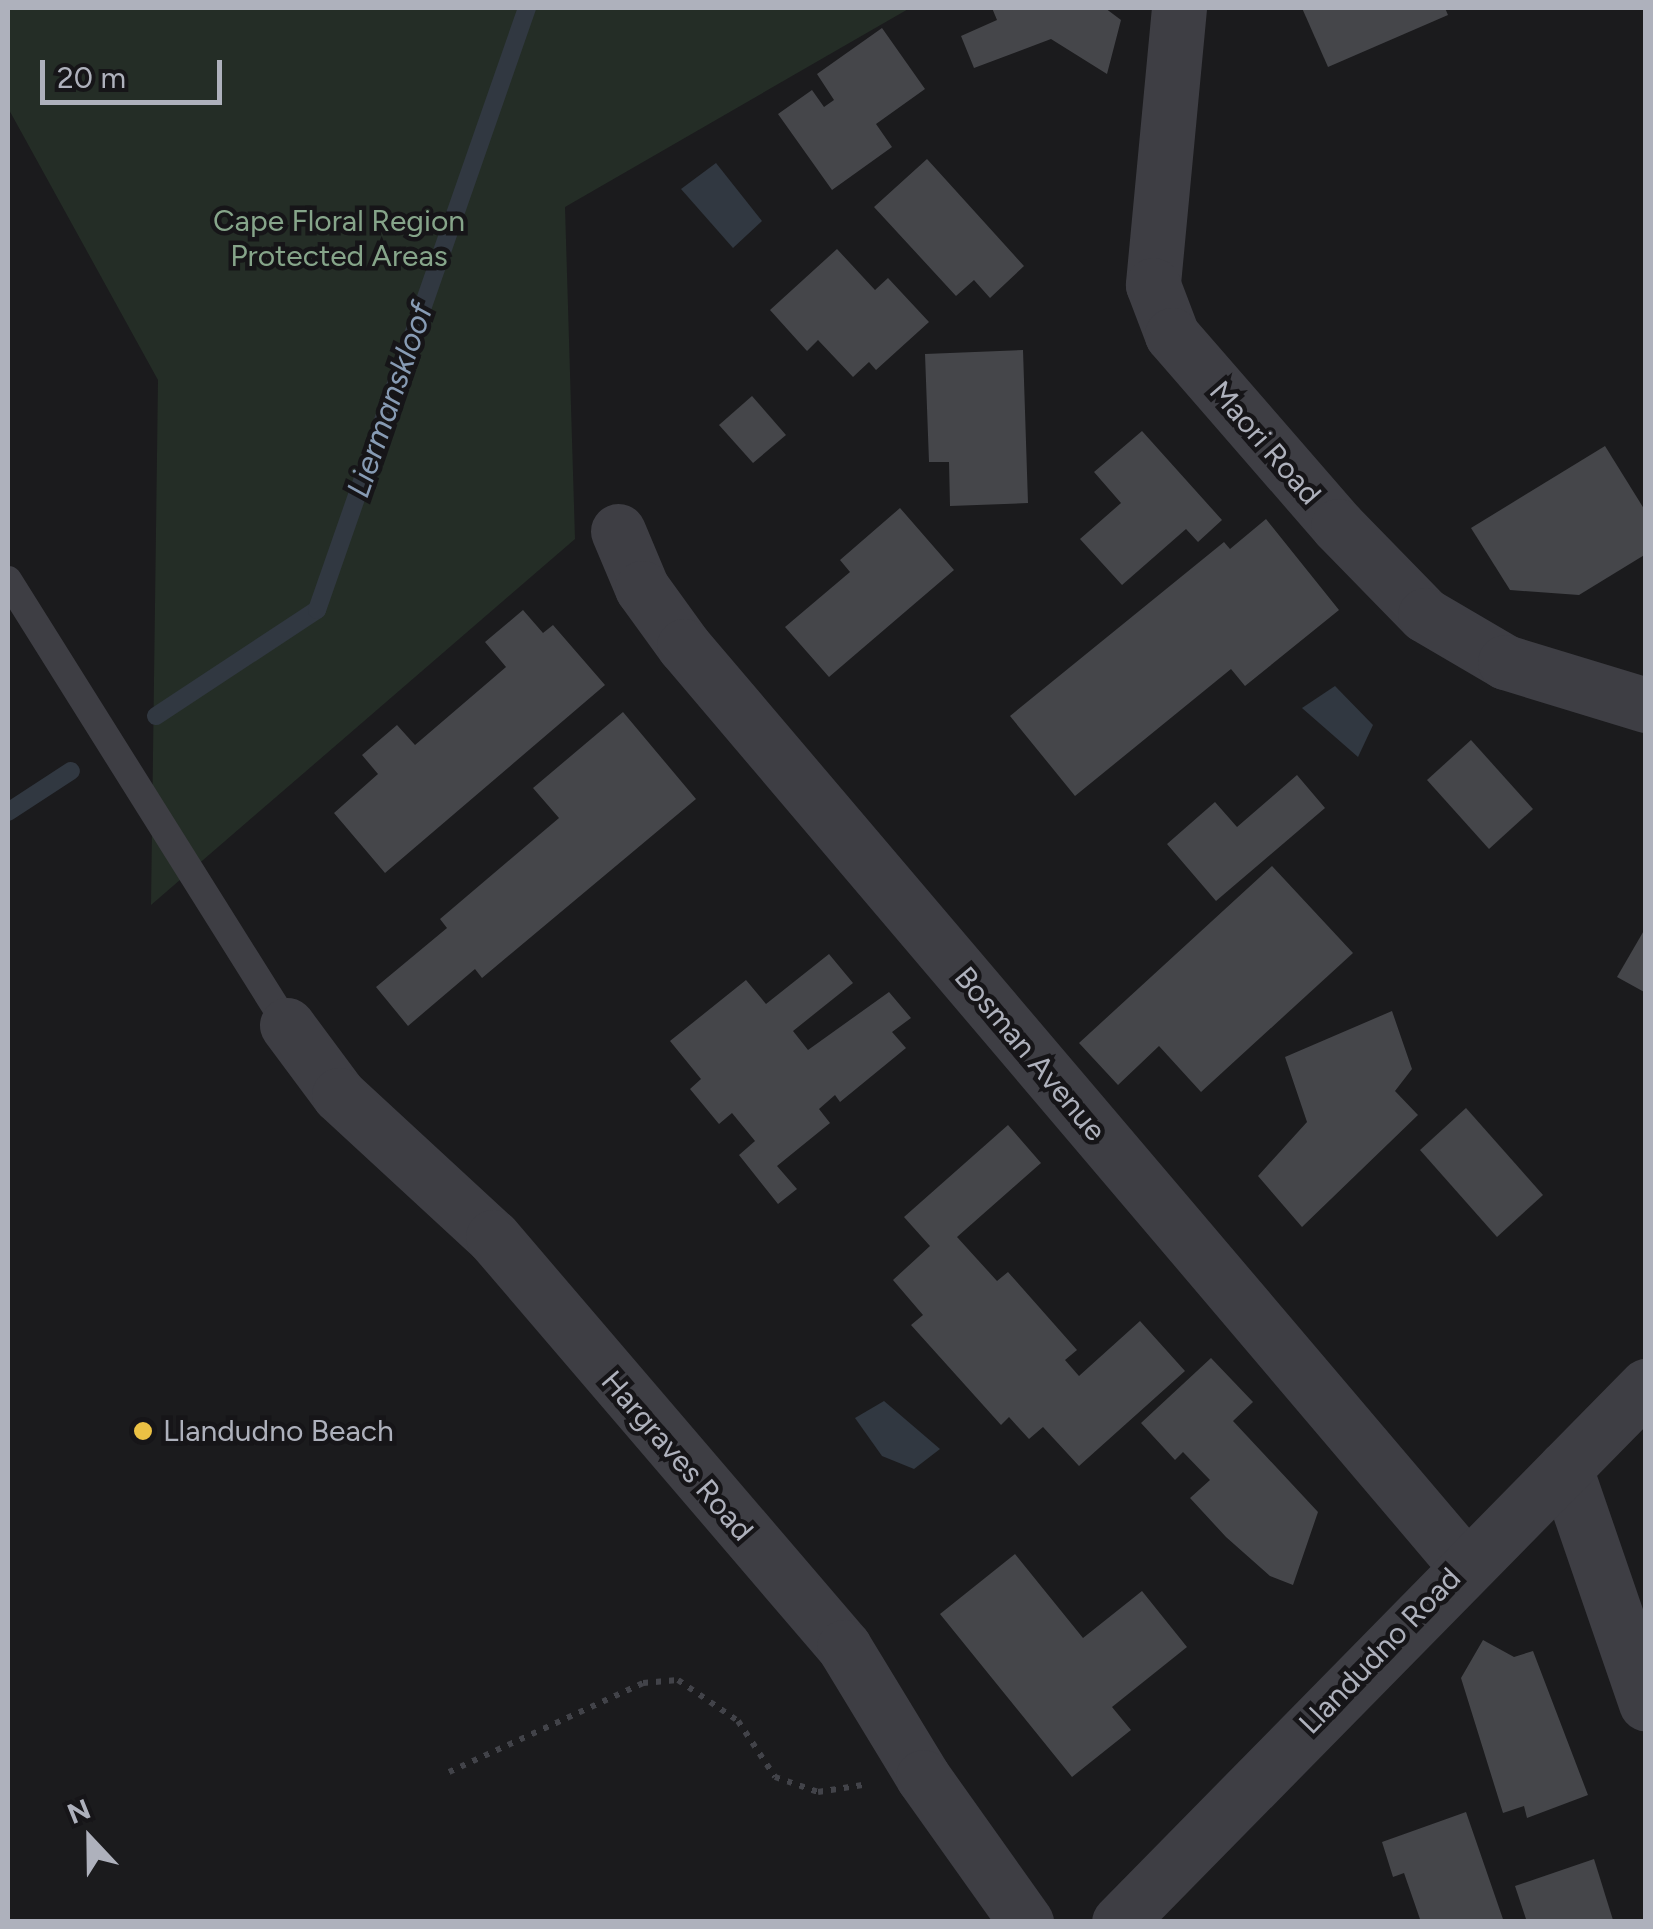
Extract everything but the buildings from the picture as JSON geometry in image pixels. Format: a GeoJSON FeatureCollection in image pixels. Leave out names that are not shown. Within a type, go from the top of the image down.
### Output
{"type":"FeatureCollection","features":[{"type":"Feature","properties":{"kind":"street","name":"Maori Road"},"geometry":{"type":"LineString","coordinates":[[1179,8],[1153,285],[1172,336],[1338,526],[1424,615],[1505,662],[1646,705]]}},
{"type":"Feature","properties":{"kind":"street","name":"Bosman Avenue"},"geometry":{"type":"LineString","coordinates":[[618,531],[642,588],[684,646],[1464,1564]]}},
{"type":"Feature","properties":{"kind":"street","name":"Hargraves Road"},"geometry":{"type":"LineString","coordinates":[[287,1026],[339,1095],[493,1237],[844,1647],[923,1777],[1026,1922]]}},
{"type":"Feature","properties":{"kind":"street","name":"Llandudno Road"},"geometry":{"type":"LineString","coordinates":[[1118,1922],[1464,1564],[1646,1386]]}},
{"type":"Feature","properties":{"kind":"street"},"geometry":{"type":"LineString","coordinates":[[1565,1468],[1646,1703]]}},
{"type":"Feature","properties":{"kind":"lane"},"geometry":{"type":"LineString","coordinates":[[8,580],[287,1026]]}},
{"type":"Feature","properties":{"kind":"path"},"geometry":{"type":"LineString","coordinates":[[449,1772],[644,1683],[678,1680],[738,1722],[775,1778],[818,1792],[923,1777]]}},
{"type":"Feature","properties":{"kind":"green space","name":"Cape Floral Region Protected Areas"},"geometry":{"type":"Polygon","coordinates":[[[8,8],[910,8],[565,207],[575,539],[151,905],[158,380],[8,108],[8,8]]]}},
{"type":"Feature","properties":{"kind":"shaded area"},"geometry":{"type":"Polygon","coordinates":[[[716,163],[762,221],[733,248],[681,189],[716,163]]]}},
{"type":"Feature","properties":{"kind":"shaded area"},"geometry":{"type":"Polygon","coordinates":[[[1335,686],[1373,725],[1358,757],[1302,708],[1335,686]]]}},
{"type":"Feature","properties":{"kind":"shaded area"},"geometry":{"type":"Polygon","coordinates":[[[884,1401],[940,1449],[914,1469],[882,1456],[855,1418],[884,1401]]]}},
{"type":"Feature","properties":{"kind":"waterway","name":"Liermanskloof"},"geometry":{"type":"LineString","coordinates":[[156,716],[317,610],[527,8]]}},
{"type":"Feature","properties":{"kind":"waterway","name":"Liermanskloof"},"geometry":{"type":"LineString","coordinates":[[8,812],[71,771]]}},
{"type":"Feature","properties":{"kind":"place","name":"Llandudno Beach"},"geometry":{"type":"Point","coordinates":[143,1431]}}]}
